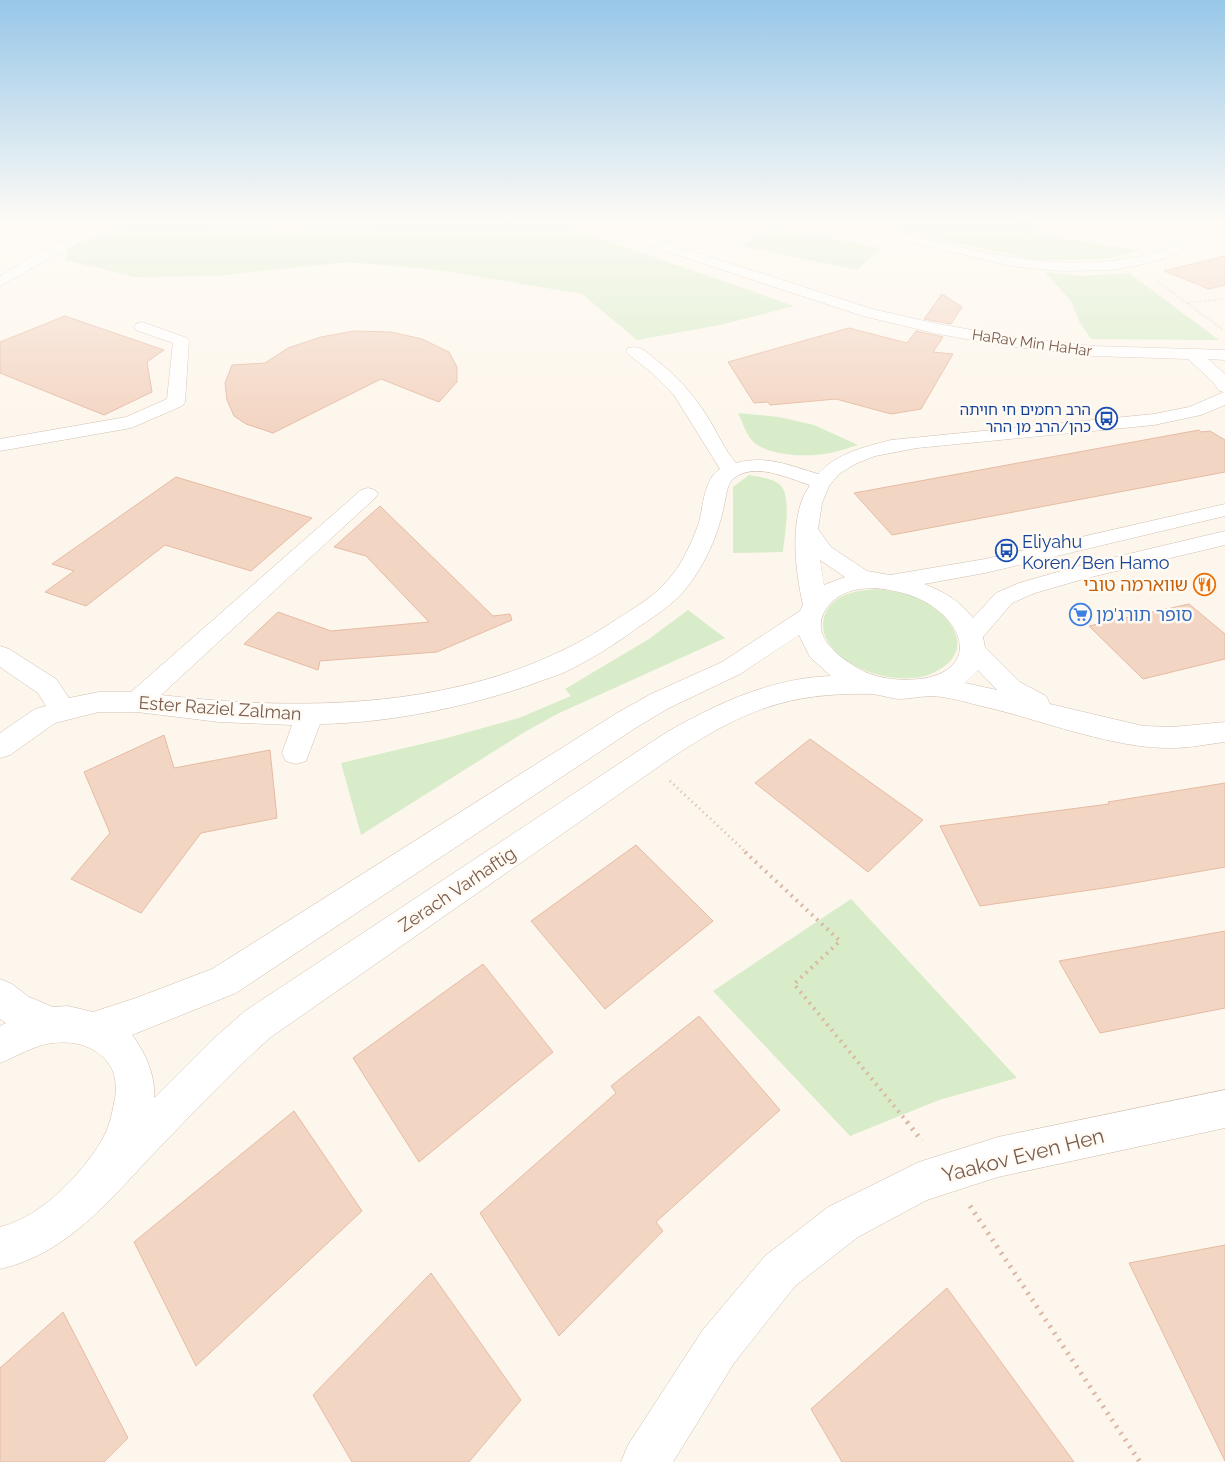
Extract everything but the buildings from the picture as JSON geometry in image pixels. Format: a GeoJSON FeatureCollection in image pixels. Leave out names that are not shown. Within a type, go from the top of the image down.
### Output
{"type":"FeatureCollection","features":[{"type":"Feature","properties":{"kind":"street","name":"HaRav Min HaHar"},"geometry":{"type":"LineString","coordinates":[[795,289],[898,320],[973,335],[1053,347],[1118,353],[1225,355]]}},
{"type":"Feature","properties":{"kind":"street"},"geometry":{"type":"LineString","coordinates":[[0,445],[131,422],[176,402],[181,341],[142,327]]}},
{"type":"Feature","properties":{"kind":"street"},"geometry":{"type":"LineString","coordinates":[[634,351],[661,371],[679,389],[704,425],[724,462],[732,471],[751,465],[770,466],[822,482]]}},
{"type":"Feature","properties":{"kind":"street"},"geometry":{"type":"LineString","coordinates":[[1193,355],[1220,379],[1225,387]]}},
{"type":"Feature","properties":{"kind":"street"},"geometry":{"type":"LineString","coordinates":[[1225,398],[1217,404],[1204,409],[1162,417],[883,446],[858,454],[833,468],[822,482],[812,500],[807,528],[808,554],[813,585],[809,631],[816,647],[830,662],[850,675],[874,685],[907,689],[933,687],[977,695],[1104,728],[1143,736],[1173,738],[1225,732]]}},
{"type":"Feature","properties":{"kind":"street","name":"Ester Raziel Zalman"},"geometry":{"type":"LineString","coordinates":[[0,747],[45,716],[98,702],[136,702],[274,716],[309,715],[380,709],[461,696],[553,667],[604,640],[644,612],[676,586],[696,555],[709,526],[717,490],[723,476],[732,471]]}},
{"type":"Feature","properties":{"kind":"street"},"geometry":{"type":"LineString","coordinates":[[136,702],[368,494]]}},
{"type":"Feature","properties":{"kind":"street"},"geometry":{"type":"LineString","coordinates":[[94,1029],[144,1013],[224,981],[627,720],[660,701],[731,668],[811,610],[828,591],[849,583],[882,581],[984,566],[1225,510]]}},
{"type":"Feature","properties":{"kind":"street"},"geometry":{"type":"LineString","coordinates":[[807,528],[823,552],[859,576],[911,587],[932,595],[949,606],[963,620],[972,642],[1011,689],[1056,712],[1104,728]]}},
{"type":"Feature","properties":{"kind":"street"},"geometry":{"type":"LineString","coordinates":[[933,687],[949,681],[962,673],[970,662],[972,642],[1004,598],[1027,588],[1082,572],[1220,540]]}},
{"type":"Feature","properties":{"kind":"street"},"geometry":{"type":"LineString","coordinates":[[0,655],[47,686],[63,710]]}},
{"type":"Feature","properties":{"kind":"street","name":"Zerach Varhaftig"},"geometry":{"type":"LineString","coordinates":[[92,1188],[224,1054],[258,1024],[646,759],[690,731],[719,716],[784,691],[809,687],[874,685]]}},
{"type":"Feature","properties":{"kind":"street"},"geometry":{"type":"LineString","coordinates":[[296,753],[309,715]]}},
{"type":"Feature","properties":{"kind":"street"},"geometry":{"type":"LineString","coordinates":[[0,996],[16,1009],[53,1026]]}},
{"type":"Feature","properties":{"kind":"street"},"geometry":{"type":"LineString","coordinates":[[0,1045],[20,1034],[53,1026],[76,1025],[94,1029],[116,1042],[130,1062],[136,1088],[130,1121],[116,1155],[92,1188],[67,1213],[38,1232],[2,1249]]}},
{"type":"Feature","properties":{"kind":"street","name":"Yaakov Even Hen"},"geometry":{"type":"LineString","coordinates":[[645,1462],[718,1346],[780,1271],[843,1222],[919,1182],[998,1156],[1225,1109]]}},
{"type":"Feature","properties":{"kind":"path"},"geometry":{"type":"LineString","coordinates":[[1169,289],[1225,332]]}},
{"type":"Feature","properties":{"kind":"path"},"geometry":{"type":"LineString","coordinates":[[1187,303],[1225,299]]}},
{"type":"Feature","properties":{"kind":"path"},"geometry":{"type":"LineString","coordinates":[[646,759],[840,941],[794,984],[948,1172],[1140,1462]]}},
{"type":"Feature","properties":{"kind":"green space"},"geometry":{"type":"Polygon","coordinates":[[[553,289],[746,289],[794,306],[720,325],[637,340],[582,294],[553,289]]]}},
{"type":"Feature","properties":{"kind":"green space"},"geometry":{"type":"Polygon","coordinates":[[[1060,289],[1151,289],[1219,340],[1091,339],[1079,321],[1071,301],[1060,289]]]}},
{"type":"Feature","properties":{"kind":"green space"},"geometry":{"type":"Polygon","coordinates":[[[738,413],[779,417],[814,425],[858,445],[832,453],[816,455],[774,452],[764,449],[750,438],[738,413]]]}},
{"type":"Feature","properties":{"kind":"green space"},"geometry":{"type":"Polygon","coordinates":[[[749,475],[773,480],[783,489],[787,506],[783,552],[733,553],[733,487],[749,475]]]}},
{"type":"Feature","properties":{"kind":"green space"},"geometry":{"type":"Polygon","coordinates":[[[877,589],[900,593],[921,600],[944,616],[952,626],[956,636],[957,647],[954,657],[945,666],[931,674],[918,677],[887,677],[871,673],[856,666],[832,648],[825,636],[823,625],[825,614],[829,607],[839,598],[848,594],[877,589]]]}},
{"type":"Feature","properties":{"kind":"green space"},"geometry":{"type":"Polygon","coordinates":[[[688,610],[725,638],[557,714],[523,733],[361,835],[341,763],[443,739],[519,718],[571,696],[565,689],[649,639],[688,610]]]}},
{"type":"Feature","properties":{"kind":"green space"},"geometry":{"type":"Polygon","coordinates":[[[851,899],[1017,1078],[939,1100],[850,1136],[713,991],[851,899]]]}},
{"type":"Feature","properties":{"kind":"place","name":"הרב רחמים חי חויתה כהן/הרב מן ההר"},"geometry":{"type":"Point","coordinates":[1107,419]}},
{"type":"Feature","properties":{"kind":"place","name":"Eliyahu Koren/Ben Hamo"},"geometry":{"type":"Point","coordinates":[1006,551]}},
{"type":"Feature","properties":{"kind":"place","name":"שווארמה טובי"},"geometry":{"type":"Point","coordinates":[1204,584]}},
{"type":"Feature","properties":{"kind":"place","name":"סופר תורג'מן"},"geometry":{"type":"Point","coordinates":[1080,614]}}]}
